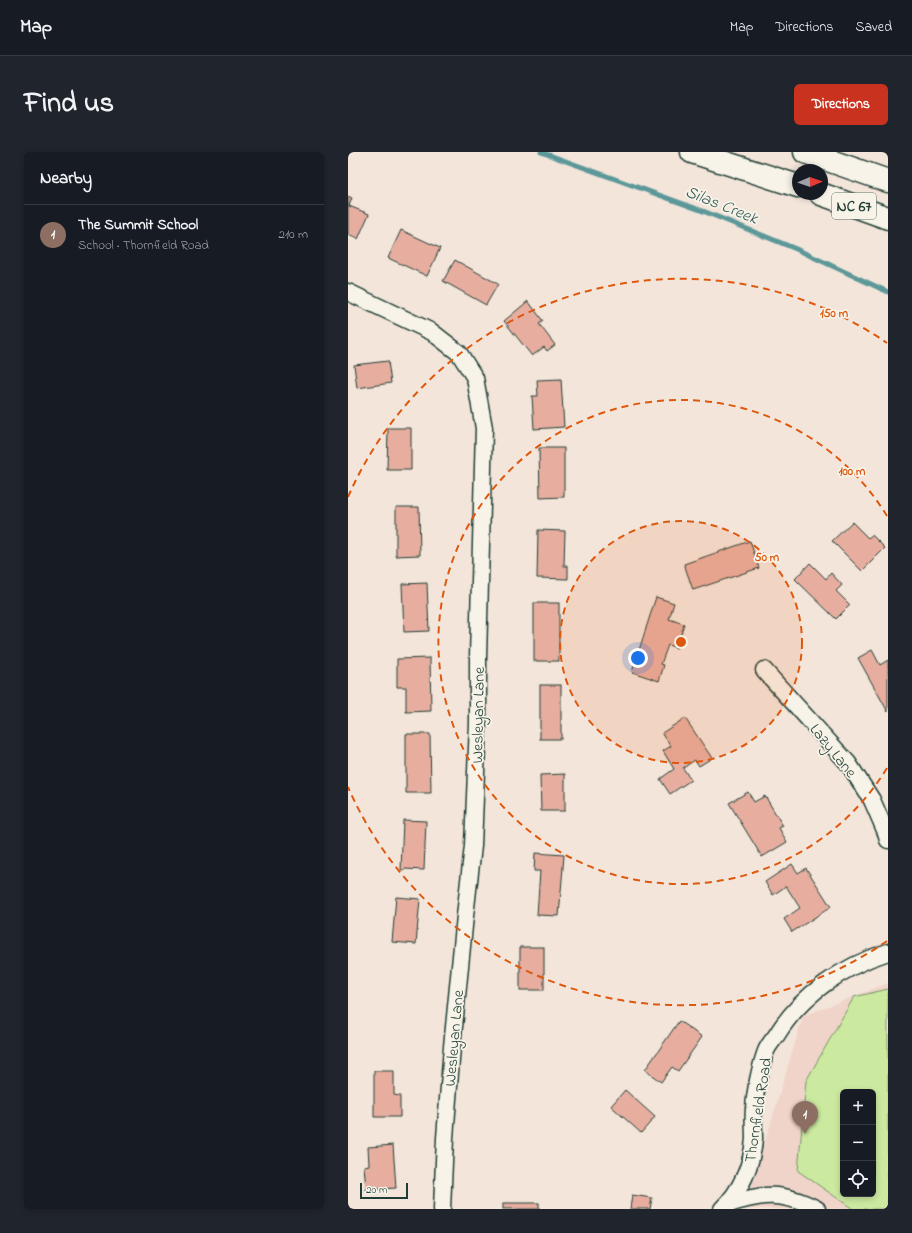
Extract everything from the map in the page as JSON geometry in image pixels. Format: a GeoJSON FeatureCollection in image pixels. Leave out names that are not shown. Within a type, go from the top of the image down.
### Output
{"type":"FeatureCollection","features":[{"type":"Feature","properties":{"kind":"main road"},"geometry":{"type":"LineString","coordinates":[[692,152],[792,184]]}},
{"type":"Feature","properties":{"kind":"main road","name":"NC 67"},"geometry":{"type":"LineString","coordinates":[[805,152],[888,181]]}},
{"type":"Feature","properties":{"kind":"main road","name":"NC 67"},"geometry":{"type":"LineString","coordinates":[[828,197],[888,218]]}},
{"type":"Feature","properties":{"kind":"street","name":"Wesleyan Lane"},"geometry":{"type":"LineString","coordinates":[[348,292],[432,332],[459,353],[475,378],[484,428],[478,658],[478,723],[473,846],[452,1047],[445,1138],[442,1209]]}},
{"type":"Feature","properties":{"kind":"street","name":"Lazy Lane"},"geometry":{"type":"LineString","coordinates":[[764,670],[848,763],[872,800],[888,840]]}},
{"type":"Feature","properties":{"kind":"street","name":"Thornfield Road"},"geometry":{"type":"LineString","coordinates":[[724,1207],[738,1190],[748,1167],[754,1138],[754,1108],[760,1072],[766,1050],[782,1025],[796,1008],[812,993],[849,968],[869,958],[888,952]]}},
{"type":"Feature","properties":{"kind":"street","name":"Thornfield Road"},"geometry":{"type":"LineString","coordinates":[[724,1207],[759,1196],[770,1195],[781,1196],[806,1203],[817,1209]]}},
{"type":"Feature","properties":{"kind":"shaded area"},"geometry":{"type":"Polygon","coordinates":[[[888,983],[888,1209],[734,1209],[755,1175],[803,1016],[888,983]]]}},
{"type":"Feature","properties":{"kind":"green space"},"geometry":{"type":"Polygon","coordinates":[[[888,989],[888,1209],[853,1209],[798,1171],[806,1081],[854,997],[888,989]]]}},
{"type":"Feature","properties":{"kind":"building"},"geometry":{"type":"Polygon","coordinates":[[[348,196],[352,198],[349,206],[369,214],[358,239],[348,235],[348,196]]]}},
{"type":"Feature","properties":{"kind":"building"},"geometry":{"type":"Polygon","coordinates":[[[401,230],[440,248],[427,276],[388,258],[401,230]]]}},
{"type":"Feature","properties":{"kind":"building"},"geometry":{"type":"Polygon","coordinates":[[[455,260],[498,284],[486,305],[443,281],[455,260]]]}},
{"type":"Feature","properties":{"kind":"building"},"geometry":{"type":"Polygon","coordinates":[[[528,301],[543,321],[539,324],[555,345],[547,351],[544,347],[532,356],[504,321],[528,301]]]}},
{"type":"Feature","properties":{"kind":"building"},"geometry":{"type":"Polygon","coordinates":[[[388,361],[391,383],[357,388],[354,365],[388,361]]]}},
{"type":"Feature","properties":{"kind":"building"},"geometry":{"type":"Polygon","coordinates":[[[561,379],[564,427],[534,429],[532,396],[538,396],[537,380],[561,379]]]}},
{"type":"Feature","properties":{"kind":"building"},"geometry":{"type":"Polygon","coordinates":[[[388,428],[411,428],[411,470],[387,470],[388,428]]]}},
{"type":"Feature","properties":{"kind":"building"},"geometry":{"type":"Polygon","coordinates":[[[539,448],[564,448],[564,497],[540,498],[539,448]]]}},
{"type":"Feature","properties":{"kind":"building"},"geometry":{"type":"Polygon","coordinates":[[[396,507],[419,507],[420,555],[396,556],[396,507]]]}},
{"type":"Feature","properties":{"kind":"building"},"geometry":{"type":"Polygon","coordinates":[[[852,522],[868,538],[872,535],[885,548],[862,571],[832,541],[852,522]]]}},
{"type":"Feature","properties":{"kind":"building"},"geometry":{"type":"Polygon","coordinates":[[[538,530],[565,531],[564,566],[568,566],[568,579],[537,578],[538,530]]]}},
{"type":"Feature","properties":{"kind":"building"},"geometry":{"type":"Polygon","coordinates":[[[750,541],[759,568],[693,590],[684,564],[750,541]]]}},
{"type":"Feature","properties":{"kind":"building"},"geometry":{"type":"Polygon","coordinates":[[[810,563],[826,579],[831,573],[842,585],[836,591],[850,605],[836,619],[795,579],[810,563]]]}},
{"type":"Feature","properties":{"kind":"building"},"geometry":{"type":"Polygon","coordinates":[[[427,583],[429,631],[404,632],[402,584],[427,583]]]}},
{"type":"Feature","properties":{"kind":"building"},"geometry":{"type":"Polygon","coordinates":[[[656,597],[674,603],[669,619],[684,624],[677,648],[668,645],[661,664],[664,665],[659,681],[632,672],[656,597]]]}},
{"type":"Feature","properties":{"kind":"building"},"geometry":{"type":"Polygon","coordinates":[[[534,603],[559,603],[559,661],[534,661],[534,603]]]}},
{"type":"Feature","properties":{"kind":"building"},"geometry":{"type":"Polygon","coordinates":[[[872,650],[880,665],[888,660],[888,712],[858,658],[872,650]]]}},
{"type":"Feature","properties":{"kind":"building"},"geometry":{"type":"Polygon","coordinates":[[[430,658],[431,711],[406,712],[406,687],[397,687],[397,659],[430,658]]]}},
{"type":"Feature","properties":{"kind":"building"},"geometry":{"type":"Polygon","coordinates":[[[540,685],[561,685],[561,739],[540,739],[540,685]]]}},
{"type":"Feature","properties":{"kind":"building"},"geometry":{"type":"Polygon","coordinates":[[[685,718],[712,758],[699,766],[695,760],[683,768],[691,780],[670,794],[660,779],[674,769],[663,751],[671,746],[662,733],[685,718]]]}},
{"type":"Feature","properties":{"kind":"building"},"geometry":{"type":"Polygon","coordinates":[[[406,734],[430,734],[431,793],[406,793],[406,734]]]}},
{"type":"Feature","properties":{"kind":"building"},"geometry":{"type":"Polygon","coordinates":[[[565,774],[565,811],[541,811],[540,775],[565,774]]]}},
{"type":"Feature","properties":{"kind":"building"},"geometry":{"type":"Polygon","coordinates":[[[748,792],[754,802],[765,796],[783,826],[779,828],[787,842],[762,857],[729,803],[748,792]]]}},
{"type":"Feature","properties":{"kind":"building"},"geometry":{"type":"Polygon","coordinates":[[[403,820],[426,821],[424,870],[401,870],[403,820]]]}},
{"type":"Feature","properties":{"kind":"building"},"geometry":{"type":"Polygon","coordinates":[[[535,853],[564,855],[559,916],[537,915],[540,871],[534,871],[535,853]]]}},
{"type":"Feature","properties":{"kind":"building"},"geometry":{"type":"Polygon","coordinates":[[[792,864],[798,873],[806,868],[831,907],[792,932],[784,919],[800,908],[786,886],[773,895],[765,882],[792,864]]]}},
{"type":"Feature","properties":{"kind":"building"},"geometry":{"type":"Polygon","coordinates":[[[396,897],[420,899],[416,944],[392,942],[396,897]]]}},
{"type":"Feature","properties":{"kind":"building"},"geometry":{"type":"Polygon","coordinates":[[[520,947],[544,947],[544,990],[520,990],[520,947]]]}},
{"type":"Feature","properties":{"kind":"building"},"geometry":{"type":"Polygon","coordinates":[[[679,1021],[702,1037],[678,1071],[672,1067],[661,1082],[645,1070],[679,1021]]]}},
{"type":"Feature","properties":{"kind":"building"},"geometry":{"type":"Polygon","coordinates":[[[374,1071],[394,1071],[394,1095],[400,1096],[400,1117],[374,1117],[374,1071]]]}},
{"type":"Feature","properties":{"kind":"building"},"geometry":{"type":"Polygon","coordinates":[[[625,1090],[655,1117],[641,1133],[611,1106],[625,1090]]]}},
{"type":"Feature","properties":{"kind":"building"},"geometry":{"type":"Polygon","coordinates":[[[393,1145],[396,1188],[366,1190],[364,1166],[369,1165],[368,1147],[393,1145]]]}},
{"type":"Feature","properties":{"kind":"building"},"geometry":{"type":"Polygon","coordinates":[[[632,1195],[652,1198],[650,1209],[630,1209],[632,1195]]]}},
{"type":"Feature","properties":{"kind":"building"},"geometry":{"type":"Polygon","coordinates":[[[503,1203],[539,1203],[539,1209],[503,1209],[503,1203]]]}},
{"type":"Feature","properties":{"kind":"waterway","name":"Silas Creek"},"geometry":{"type":"LineString","coordinates":[[541,152],[703,211],[796,249],[888,292]]}},
{"type":"Feature","properties":{"kind":"place","name":"The Summit School"},"geometry":{"type":"Point","coordinates":[805,1134]}}]}
